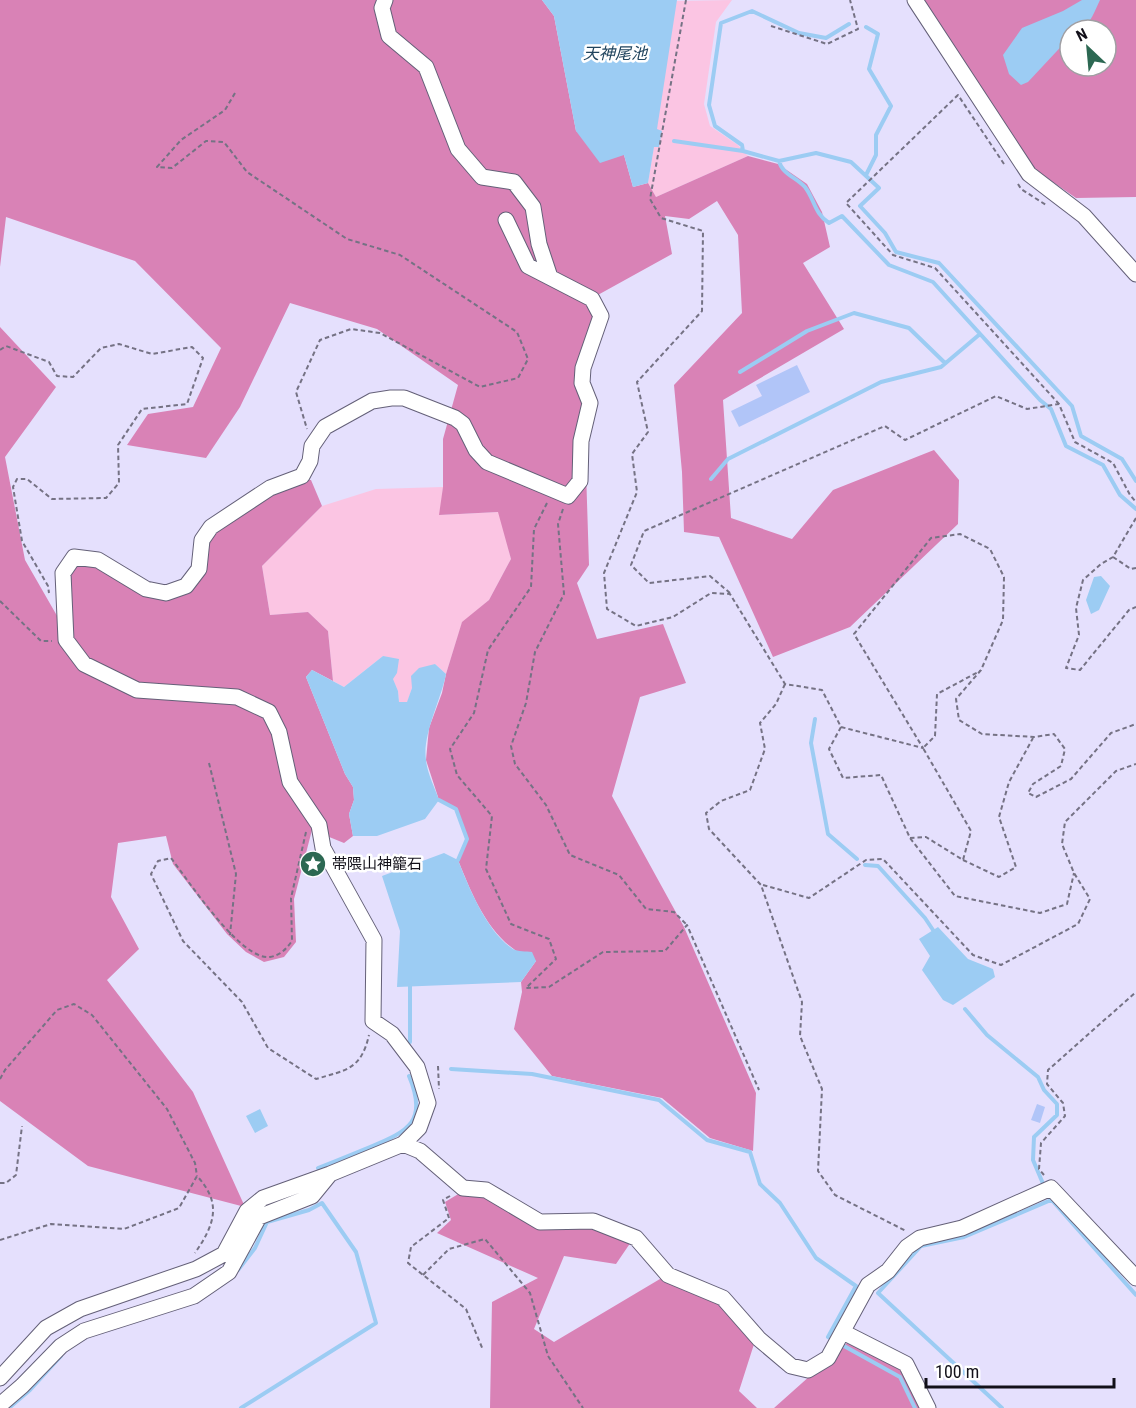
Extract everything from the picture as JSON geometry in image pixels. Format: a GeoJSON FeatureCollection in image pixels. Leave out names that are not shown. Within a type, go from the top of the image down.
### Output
{"type":"FeatureCollection","features":[{"type":"Feature","properties":{"kind":"street"},"geometry":{"type":"LineString","coordinates":[[385,0],[382,9],[389,36],[426,67],[458,148],[482,177],[514,182],[532,207],[539,244],[550,277]]}},
{"type":"Feature","properties":{"kind":"street"},"geometry":{"type":"LineString","coordinates":[[915,0],[1029,174],[1084,216],[1136,274]]}},
{"type":"Feature","properties":{"kind":"street"},"geometry":{"type":"LineString","coordinates":[[0,1378],[46,1328],[80,1309],[130,1294],[196,1269],[224,1254],[247,1211],[263,1198],[404,1144],[419,1128],[428,1103],[417,1067],[392,1034],[373,1021],[374,940],[323,848],[319,825],[290,782],[279,732],[268,712],[237,697],[137,690],[84,664],[66,640],[63,573],[74,557],[98,560],[146,589],[166,593],[186,586],[199,569],[201,540],[211,527],[270,488],[302,476],[310,461],[312,446],[325,427],[372,401],[391,398],[404,398],[455,418],[463,424],[476,450],[487,462],[567,496],[580,481],[581,441],[590,403],[582,383],[583,368],[601,315],[592,298],[528,266],[506,219]]}},
{"type":"Feature","properties":{"kind":"street"},"geometry":{"type":"LineString","coordinates":[[404,1144],[420,1151],[463,1188],[486,1190],[540,1221],[593,1221],[636,1238],[668,1275],[723,1298],[759,1339],[791,1366],[808,1370],[828,1358],[868,1285],[888,1271],[907,1247],[920,1238],[962,1228],[1047,1190],[1136,1278]]}},
{"type":"Feature","properties":{"kind":"street"},"geometry":{"type":"LineString","coordinates":[[0,1405],[62,1346],[84,1331],[194,1296],[229,1272],[259,1217],[312,1196],[330,1174]]}},
{"type":"Feature","properties":{"kind":"street"},"geometry":{"type":"LineString","coordinates":[[843,1332],[906,1364],[928,1408]]}},
{"type":"Feature","properties":{"kind":"path"},"geometry":{"type":"LineString","coordinates":[[686,0],[650,199],[661,218],[702,231],[702,311],[637,382],[648,432],[633,454],[637,492],[604,573],[607,609],[636,626],[673,617],[711,593],[730,594]]}},
{"type":"Feature","properties":{"kind":"path"},"geometry":{"type":"LineString","coordinates":[[771,26],[827,44],[858,29],[850,0]]}},
{"type":"Feature","properties":{"kind":"path"},"geometry":{"type":"LineString","coordinates":[[235,93],[225,110],[181,140],[157,167],[172,168],[207,141],[224,142],[247,172],[347,239],[400,255],[517,332],[528,359],[518,378],[480,387],[380,333],[351,329],[320,340],[296,392],[312,446]]}},
{"type":"Feature","properties":{"kind":"path"},"geometry":{"type":"LineString","coordinates":[[1008,170],[958,94],[846,203],[893,255],[935,268],[1059,404],[1075,442],[1113,463],[1136,502]]}},
{"type":"Feature","properties":{"kind":"path"},"geometry":{"type":"LineString","coordinates":[[1015,179],[1021,189],[1043,204],[1053,207]]}},
{"type":"Feature","properties":{"kind":"path"},"geometry":{"type":"LineString","coordinates":[[0,350],[6,346],[17,350],[48,362],[57,376],[73,377],[101,348],[119,344],[152,354],[192,347],[203,358],[187,404],[142,409],[118,445],[119,483],[106,498],[52,499],[27,478],[17,479],[12,487],[22,541],[48,586],[50,596]]}},
{"type":"Feature","properties":{"kind":"path"},"geometry":{"type":"LineString","coordinates":[[923,748],[841,727],[822,690],[785,684],[730,594],[710,576],[649,583],[631,565],[644,531],[885,426],[905,440],[996,396],[1027,409],[1059,404]]}},
{"type":"Feature","properties":{"kind":"path"},"geometry":{"type":"LineString","coordinates":[[553,490],[534,530],[531,587],[488,650],[474,713],[450,748],[457,775],[492,816],[486,869],[511,924],[549,939],[556,959],[526,988],[549,987],[603,952],[665,951],[687,925]]}},
{"type":"Feature","properties":{"kind":"path"},"geometry":{"type":"LineString","coordinates":[[567,496],[558,524],[564,594],[535,652],[526,703],[511,746],[514,764],[546,805],[570,855],[619,875],[646,909],[674,912],[687,925],[759,1090]]}},
{"type":"Feature","properties":{"kind":"path"},"geometry":{"type":"LineString","coordinates":[[1136,518],[1113,556],[1083,580],[1076,609],[1079,635],[1066,668],[1080,670],[1129,610],[1136,607]]}},
{"type":"Feature","properties":{"kind":"path"},"geometry":{"type":"LineString","coordinates":[[963,860],[970,831],[854,634],[931,538],[960,534],[990,549],[1004,577],[1003,620],[981,670],[956,699],[959,720],[982,734],[1034,737],[1054,734],[1065,749],[1061,766],[1033,784],[1028,794],[1036,797],[1071,779],[1111,733],[1136,724]]}},
{"type":"Feature","properties":{"kind":"path"},"geometry":{"type":"LineString","coordinates":[[1113,556],[1131,569],[1136,568]]}},
{"type":"Feature","properties":{"kind":"path"},"geometry":{"type":"LineString","coordinates":[[0,601],[41,641],[66,640]]}},
{"type":"Feature","properties":{"kind":"path"},"geometry":{"type":"LineString","coordinates":[[923,748],[935,736],[937,694],[981,670]]}},
{"type":"Feature","properties":{"kind":"path"},"geometry":{"type":"LineString","coordinates":[[785,684],[776,704],[760,723],[765,749],[750,790],[721,801],[706,813],[709,829],[761,885],[802,1002],[800,1036],[822,1089],[818,1171],[835,1195],[920,1238]]}},
{"type":"Feature","properties":{"kind":"path"},"geometry":{"type":"LineString","coordinates":[[841,727],[829,749],[843,778],[881,775],[910,838],[955,896],[1040,913],[1067,904],[1074,873]]}},
{"type":"Feature","properties":{"kind":"path"},"geometry":{"type":"LineString","coordinates":[[910,838],[926,837],[963,860],[999,877],[1016,867],[999,817],[1009,782],[1034,737]]}},
{"type":"Feature","properties":{"kind":"path"},"geometry":{"type":"LineString","coordinates":[[209,763],[236,874],[230,934]]}},
{"type":"Feature","properties":{"kind":"path"},"geometry":{"type":"LineString","coordinates":[[761,885],[809,898],[866,860],[882,859],[973,955],[1001,965],[1078,924],[1090,899],[1074,873],[1062,844],[1065,822],[1116,771],[1136,764]]}},
{"type":"Feature","properties":{"kind":"path"},"geometry":{"type":"LineString","coordinates":[[310,812],[291,898],[292,941],[282,953],[268,957],[251,951],[230,934],[171,858],[159,861],[151,874],[183,941],[242,1002],[268,1048],[316,1079],[350,1069],[366,1051],[373,1021]]}},
{"type":"Feature","properties":{"kind":"path"},"geometry":{"type":"LineString","coordinates":[[1047,1190],[1040,1169],[1041,1143],[1065,1116],[1063,1103],[1047,1084],[1048,1070],[1136,992]]}},
{"type":"Feature","properties":{"kind":"path"},"geometry":{"type":"LineString","coordinates":[[0,1079],[4,1070],[57,1010],[74,1004],[92,1015],[167,1109],[195,1163],[197,1176],[208,1188],[214,1206],[208,1234],[195,1254]]}},
{"type":"Feature","properties":{"kind":"path"},"geometry":{"type":"LineString","coordinates":[[0,1072],[4,1070]]}},
{"type":"Feature","properties":{"kind":"path"},"geometry":{"type":"LineString","coordinates":[[0,1183],[6,1183],[16,1175],[22,1126]]}},
{"type":"Feature","properties":{"kind":"path"},"geometry":{"type":"LineString","coordinates":[[0,1240],[51,1224],[124,1229],[179,1209],[197,1176]]}},
{"type":"Feature","properties":{"kind":"path"},"geometry":{"type":"LineString","coordinates":[[463,1188],[443,1200],[449,1218],[411,1247],[408,1263],[466,1309],[483,1350]]}},
{"type":"Feature","properties":{"kind":"path"},"geometry":{"type":"LineString","coordinates":[[423,1275],[449,1249],[485,1239],[530,1293],[548,1356],[583,1408]]}},
{"type":"Feature","properties":{"kind":"shaded area"},"geometry":{"type":"Polygon","coordinates":[[[0,0],[542,0],[554,16],[576,131],[624,155],[633,187],[648,183],[656,197],[748,156],[778,164],[807,184],[822,212],[830,247],[803,263],[844,329],[723,400],[731,518],[792,539],[833,490],[934,450],[959,480],[958,524],[850,627],[773,657],[719,537],[684,532],[682,472],[674,385],[742,313],[738,235],[717,201],[689,219],[665,216],[672,254],[596,296],[586,381],[585,439],[589,565],[577,583],[597,639],[663,624],[686,683],[640,697],[612,796],[684,927],[756,1093],[753,1151],[710,1138],[662,1098],[552,1076],[514,1029],[522,992],[521,982],[536,961],[517,952],[505,942],[480,910],[458,860],[467,839],[456,809],[439,800],[426,760],[429,728],[442,693],[462,622],[489,600],[511,559],[498,512],[439,515],[443,487],[443,439],[458,385],[377,329],[290,303],[240,407],[206,458],[127,445],[148,414],[193,407],[221,348],[135,261],[6,217],[0,267],[0,0]]]}},
{"type":"Feature","properties":{"kind":"shaded area"},"geometry":{"type":"Polygon","coordinates":[[[732,0],[716,22],[704,104],[710,126],[738,145],[748,156],[656,197],[648,183],[654,146],[659,147],[661,131],[656,130],[676,1],[732,0]]]}},
{"type":"Feature","properties":{"kind":"shaded area"},"geometry":{"type":"Polygon","coordinates":[[[924,0],[1136,0],[1136,197],[1076,198],[1034,169],[924,0]]]}},
{"type":"Feature","properties":{"kind":"shaded area"},"geometry":{"type":"Polygon","coordinates":[[[0,327],[56,387],[5,457],[25,560],[60,621],[72,553],[145,585],[164,589],[183,582],[194,567],[199,537],[271,480],[311,480],[322,506],[262,566],[270,615],[308,612],[328,631],[333,681],[312,670],[306,677],[345,774],[353,787],[354,800],[349,814],[353,836],[344,843],[312,830],[294,899],[296,942],[284,957],[264,962],[246,952],[227,934],[173,864],[166,836],[118,843],[111,897],[139,949],[107,980],[193,1092],[245,1207],[88,1166],[0,1101],[0,327]]]}},
{"type":"Feature","properties":{"kind":"shaded area"},"geometry":{"type":"Polygon","coordinates":[[[443,487],[440,515],[499,512],[511,559],[489,600],[462,623],[446,674],[435,664],[412,688],[407,703],[399,702],[398,691],[383,656],[344,687],[333,681],[328,631],[308,612],[270,615],[262,566],[322,506],[376,489],[443,487]]]}},
{"type":"Feature","properties":{"kind":"shaded area"},"geometry":{"type":"Polygon","coordinates":[[[465,1190],[485,1194],[537,1223],[590,1222],[633,1239],[616,1264],[564,1256],[534,1329],[554,1342],[665,1276],[720,1299],[755,1341],[739,1391],[757,1408],[490,1408],[492,1302],[538,1278],[437,1233],[451,1220],[445,1202],[465,1190]]]}},
{"type":"Feature","properties":{"kind":"shaded area"},"geometry":{"type":"Polygon","coordinates":[[[848,1342],[903,1366],[924,1408],[774,1408],[848,1342]]]}},
{"type":"Feature","properties":{"kind":"water","name":"天神尾池"},"geometry":{"type":"Polygon","coordinates":[[[542,0],[677,0],[657,129],[662,131],[659,147],[654,147],[648,183],[633,187],[624,155],[600,163],[576,131],[554,16],[542,0]]]}},
{"type":"Feature","properties":{"kind":"water"},"geometry":{"type":"Polygon","coordinates":[[[1082,0],[1100,0],[1092,18],[1058,18],[1058,50],[1028,82],[1021,85],[1009,74],[1003,55],[1022,28],[1063,11],[1082,0]]]}},
{"type":"Feature","properties":{"kind":"water"},"geometry":{"type":"Polygon","coordinates":[[[1101,576],[1110,586],[1099,610],[1091,614],[1086,600],[1094,577],[1101,576]]]}},
{"type":"Feature","properties":{"kind":"water"},"geometry":{"type":"Polygon","coordinates":[[[383,656],[399,659],[397,673],[393,679],[398,691],[399,702],[407,702],[412,688],[411,676],[419,668],[435,664],[446,674],[429,729],[426,750],[428,770],[439,800],[425,819],[377,836],[353,836],[349,814],[354,800],[353,787],[345,774],[306,677],[312,670],[344,687],[383,656]]]}},
{"type":"Feature","properties":{"kind":"water"},"geometry":{"type":"Polygon","coordinates":[[[444,853],[458,860],[480,909],[495,932],[513,949],[532,952],[536,961],[521,982],[397,987],[400,931],[382,876],[444,853]]]}},
{"type":"Feature","properties":{"kind":"water"},"geometry":{"type":"Polygon","coordinates":[[[938,927],[968,959],[993,969],[995,977],[953,1005],[943,1000],[922,970],[930,956],[919,939],[938,927]]]}},
{"type":"Feature","properties":{"kind":"water"},"geometry":{"type":"Polygon","coordinates":[[[260,1109],[268,1126],[255,1133],[246,1116],[260,1109]]]}},
{"type":"Feature","properties":{"kind":"building"},"geometry":{"type":"Polygon","coordinates":[[[797,365],[810,392],[739,427],[731,411],[762,396],[756,385],[797,365]]]}},
{"type":"Feature","properties":{"kind":"building"},"geometry":{"type":"Polygon","coordinates":[[[1037,1104],[1045,1107],[1040,1123],[1031,1120],[1037,1104]]]}},
{"type":"Feature","properties":{"kind":"waterway"},"geometry":{"type":"LineString","coordinates":[[743,151],[742,145],[715,126],[709,105],[721,23],[752,11],[799,33],[826,38],[849,24]]}},
{"type":"Feature","properties":{"kind":"waterway"},"geometry":{"type":"LineString","coordinates":[[866,27],[878,34],[869,69],[891,106],[876,135],[876,155],[866,175]]}},
{"type":"Feature","properties":{"kind":"waterway"},"geometry":{"type":"LineString","coordinates":[[674,141],[743,151],[779,161],[816,153],[851,162],[879,188],[860,206],[885,233],[896,252],[939,263],[1072,406],[1081,436],[1122,459],[1136,481]]}},
{"type":"Feature","properties":{"kind":"waterway"},"geometry":{"type":"LineString","coordinates":[[779,161],[786,172],[805,187],[817,211],[829,223],[842,216],[889,265],[933,282],[1040,400],[1051,409],[1066,446],[1103,465],[1120,495],[1136,509]]}},
{"type":"Feature","properties":{"kind":"waterway"},"geometry":{"type":"LineString","coordinates":[[740,372],[807,331],[854,313],[909,328],[945,363]]}},
{"type":"Feature","properties":{"kind":"waterway"},"geometry":{"type":"LineString","coordinates":[[711,479],[728,459],[881,382],[941,367],[980,334]]}},
{"type":"Feature","properties":{"kind":"waterway"},"geometry":{"type":"LineString","coordinates":[[815,719],[811,743],[828,834],[857,859]]}},
{"type":"Feature","properties":{"kind":"waterway"},"geometry":{"type":"LineString","coordinates":[[439,800],[456,809],[467,839],[458,860]]}},
{"type":"Feature","properties":{"kind":"waterway"},"geometry":{"type":"LineString","coordinates":[[865,865],[878,866],[933,930]]}},
{"type":"Feature","properties":{"kind":"waterway"},"geometry":{"type":"LineString","coordinates":[[410,986],[410,1042]]}},
{"type":"Feature","properties":{"kind":"waterway"},"geometry":{"type":"LineString","coordinates":[[965,1009],[987,1035],[1038,1077],[1044,1090],[1057,1104],[1057,1115],[1034,1137],[1033,1160],[1044,1186]]}},
{"type":"Feature","properties":{"kind":"waterway"},"geometry":{"type":"LineString","coordinates":[[451,1069],[532,1074],[659,1100],[707,1140],[750,1152],[760,1184],[780,1203],[816,1258],[856,1286],[828,1337],[834,1340]]}},
{"type":"Feature","properties":{"kind":"waterway"},"geometry":{"type":"LineString","coordinates":[[318,1168],[384,1141],[411,1122],[416,1104],[409,1076]]}},
{"type":"Feature","properties":{"kind":"waterway"},"geometry":{"type":"LineString","coordinates":[[1050,1198],[1136,1295]]}},
{"type":"Feature","properties":{"kind":"waterway"},"geometry":{"type":"LineString","coordinates":[[1002,1408],[878,1293],[921,1246],[964,1237],[1051,1200]]}},
{"type":"Feature","properties":{"kind":"waterway"},"geometry":{"type":"LineString","coordinates":[[238,1270],[255,1248],[267,1222],[309,1210],[322,1203],[356,1252],[376,1323],[241,1408]]}},
{"type":"Feature","properties":{"kind":"waterway"},"geometry":{"type":"LineString","coordinates":[[844,1346],[900,1377],[915,1408]]}},
{"type":"Feature","properties":{"kind":"waterway"},"geometry":{"type":"LineString","coordinates":[[9,1408],[30,1390],[61,1356]]}},
{"type":"Feature","properties":{"kind":"place","name":"帯隈山神籠石"},"geometry":{"type":"Point","coordinates":[313,864]}}]}
